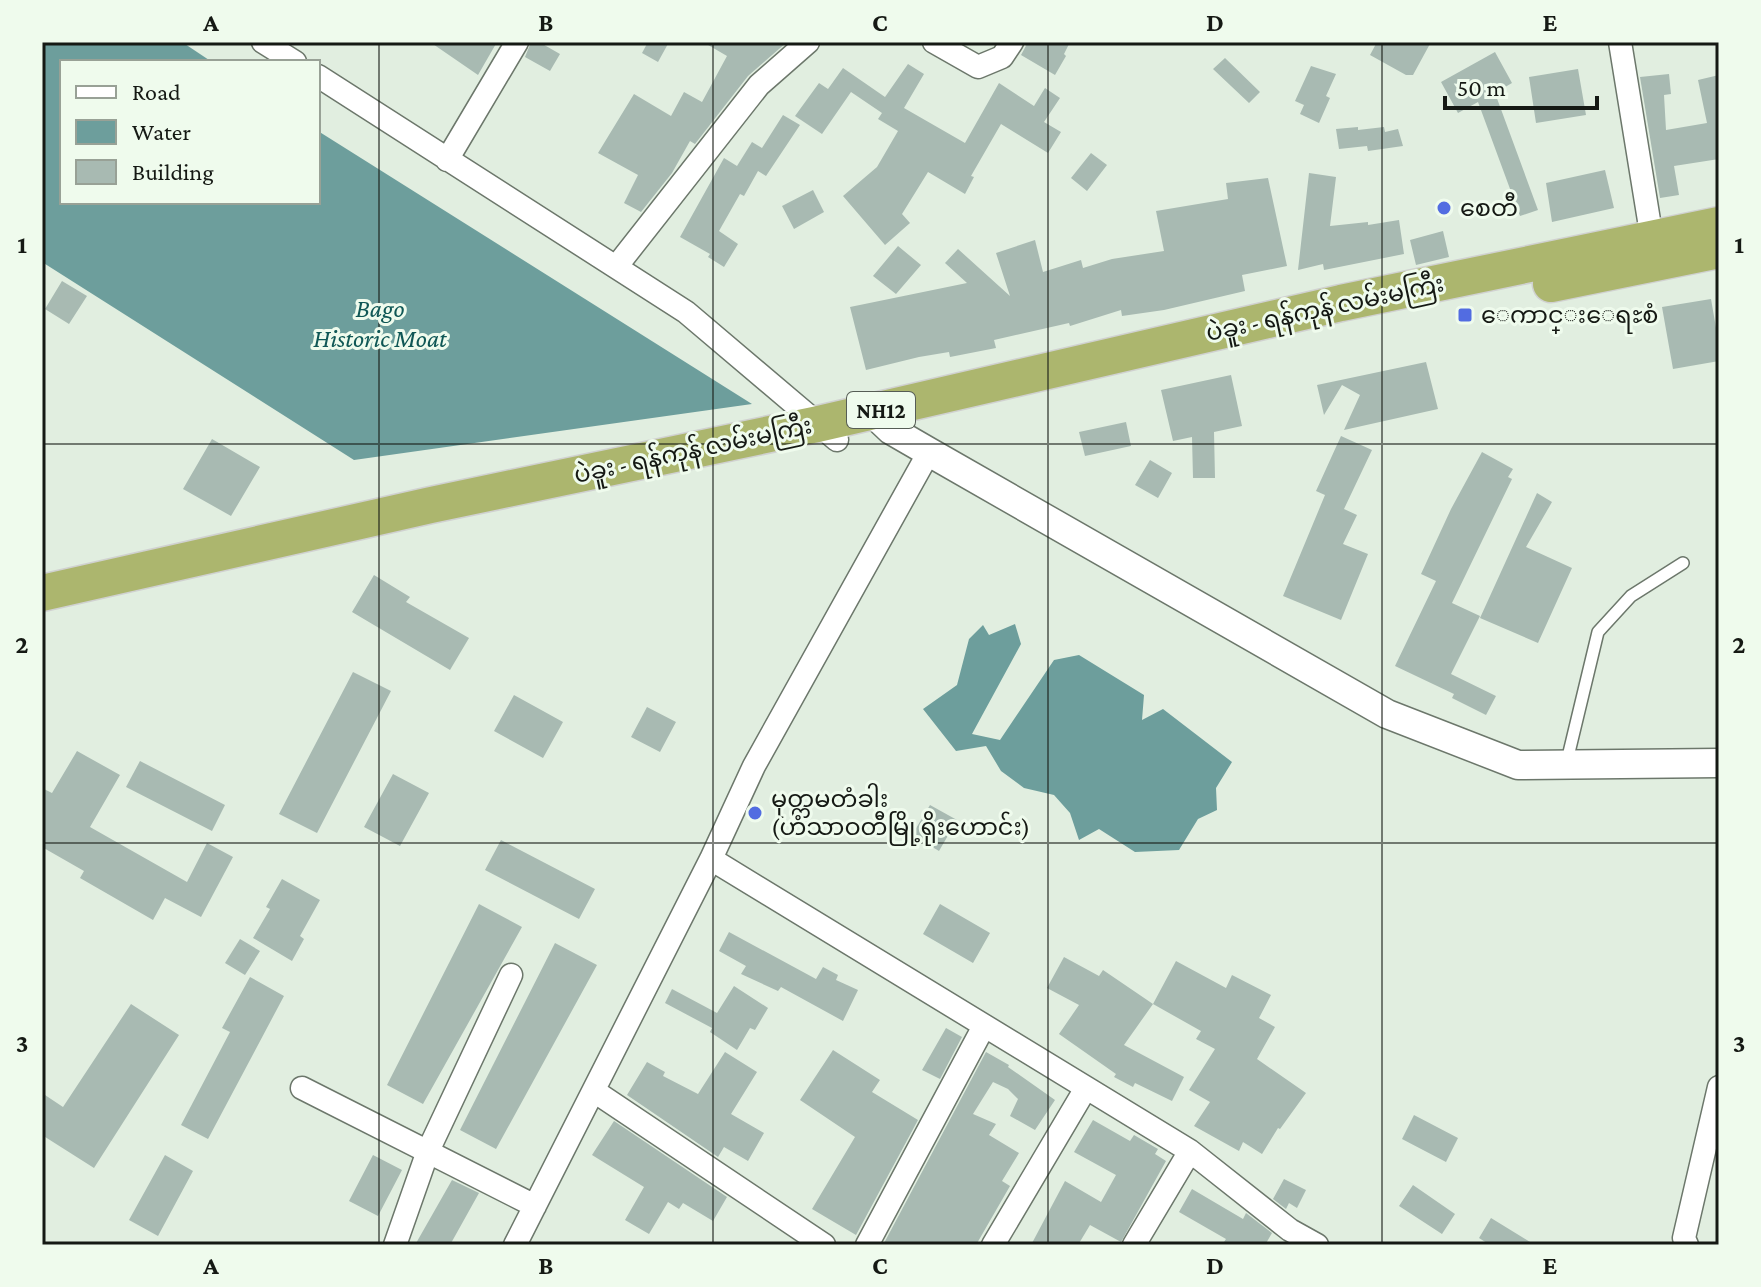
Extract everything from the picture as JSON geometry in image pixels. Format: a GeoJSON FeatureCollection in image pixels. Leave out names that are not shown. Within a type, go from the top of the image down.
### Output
{"type":"FeatureCollection","features":[{"type":"Feature","properties":{"kind":"highway","name":"ပဲခူး - ရန်ကုန် လမ်းမကြီး"},"geometry":{"type":"LineString","coordinates":[[882,421],[1341,303],[1719,225]]}},
{"type":"Feature","properties":{"kind":"highway","name":"ပဲခူး - ရန်ကုန် လမ်းမကြီး"},"geometry":{"type":"LineString","coordinates":[[42,593],[447,502],[827,432],[1719,250]]}},
{"type":"Feature","properties":{"kind":"highway","name":"ပဲခူး - ရန်ကုန် လမ်းမကြီး"},"geometry":{"type":"LineString","coordinates":[[42,616],[827,432]]}},
{"type":"Feature","properties":{"kind":"street"},"geometry":{"type":"LineString","coordinates":[[263,42],[292,60]]}},
{"type":"Feature","properties":{"kind":"street"},"geometry":{"type":"LineString","coordinates":[[447,160],[517,42]]}},
{"type":"Feature","properties":{"kind":"street"},"geometry":{"type":"LineString","coordinates":[[616,267],[759,85],[808,42]]}},
{"type":"Feature","properties":{"kind":"street"},"geometry":{"type":"LineString","coordinates":[[934,42],[978,67],[1002,57],[1012,42]]}},
{"type":"Feature","properties":{"kind":"street"},"geometry":{"type":"LineString","coordinates":[[1620,42],[1652,239]]}},
{"type":"Feature","properties":{"kind":"street"},"geometry":{"type":"LineString","coordinates":[[320,77],[686,312],[827,432]]}},
{"type":"Feature","properties":{"kind":"street"},"geometry":{"type":"LineString","coordinates":[[882,421],[929,452],[1387,714],[1518,765],[1719,763]]}},
{"type":"Feature","properties":{"kind":"street"},"geometry":{"type":"LineString","coordinates":[[515,1245],[711,859],[754,766],[929,452]]}},
{"type":"Feature","properties":{"kind":"street"},"geometry":{"type":"LineString","coordinates":[[711,859],[1190,1151],[1286,1237],[1317,1245]]}},
{"type":"Feature","properties":{"kind":"street"},"geometry":{"type":"LineString","coordinates":[[395,1245],[428,1151],[511,975]]}},
{"type":"Feature","properties":{"kind":"street"},"geometry":{"type":"LineString","coordinates":[[867,1245],[984,1026]]}},
{"type":"Feature","properties":{"kind":"street"},"geometry":{"type":"LineString","coordinates":[[1687,1245],[1684,1238],[1719,1087]]}},
{"type":"Feature","properties":{"kind":"street"},"geometry":{"type":"LineString","coordinates":[[302,1088],[535,1206]]}},
{"type":"Feature","properties":{"kind":"street"},"geometry":{"type":"LineString","coordinates":[[993,1245],[1086,1088]]}},
{"type":"Feature","properties":{"kind":"street"},"geometry":{"type":"LineString","coordinates":[[594,1091],[824,1245]]}},
{"type":"Feature","properties":{"kind":"street"},"geometry":{"type":"LineString","coordinates":[[1134,1245],[1190,1151]]}},
{"type":"Feature","properties":{"kind":"lane"},"geometry":{"type":"LineString","coordinates":[[1566,766],[1598,632],[1631,596],[1683,563]]}},
{"type":"Feature","properties":{"kind":"water","name":"Bago Historic Moat"},"geometry":{"type":"Polygon","coordinates":[[[42,42],[182,42],[209,60],[60,60],[60,204],[320,204],[320,132],[752,404],[354,460],[42,262],[42,42]]]}},
{"type":"Feature","properties":{"kind":"water"},"geometry":{"type":"Polygon","coordinates":[[[1015,624],[1021,644],[972,734],[1000,740],[1054,660],[1079,655],[1144,695],[1142,720],[1163,709],[1232,762],[1216,788],[1217,810],[1198,819],[1179,850],[1135,852],[1099,829],[1079,840],[1070,813],[1054,795],[1024,788],[1001,771],[986,746],[956,751],[923,709],[957,685],[969,639],[983,625],[989,635],[1015,624]]]}},
{"type":"Feature","properties":{"kind":"building"},"geometry":{"type":"Polygon","coordinates":[[[430,42],[497,42],[478,75],[430,42]]]}},
{"type":"Feature","properties":{"kind":"building"},"geometry":{"type":"Polygon","coordinates":[[[531,42],[539,42],[560,54],[550,71],[525,57],[531,42]]]}},
{"type":"Feature","properties":{"kind":"building"},"geometry":{"type":"Polygon","coordinates":[[[648,42],[669,42],[658,62],[642,53],[648,42]]]}},
{"type":"Feature","properties":{"kind":"building"},"geometry":{"type":"Polygon","coordinates":[[[703,42],[787,42],[748,76],[695,144],[690,141],[672,173],[641,212],[624,203],[638,175],[598,153],[634,94],[671,116],[684,92],[702,102],[727,56],[703,42]]]}},
{"type":"Feature","properties":{"kind":"building"},"geometry":{"type":"Polygon","coordinates":[[[1028,42],[1070,42],[1055,75],[1021,55],[1028,42]]]}},
{"type":"Feature","properties":{"kind":"building"},"geometry":{"type":"Polygon","coordinates":[[[1377,42],[1431,42],[1413,75],[1406,75],[1370,55],[1377,42]]]}},
{"type":"Feature","properties":{"kind":"building"},"geometry":{"type":"Polygon","coordinates":[[[1495,52],[1512,83],[1495,93],[1538,210],[1520,216],[1478,102],[1458,113],[1441,82],[1495,52]]]}},
{"type":"Feature","properties":{"kind":"building"},"geometry":{"type":"Polygon","coordinates":[[[1225,58],[1260,92],[1249,103],[1213,69],[1225,58]]]}},
{"type":"Feature","properties":{"kind":"building"},"geometry":{"type":"Polygon","coordinates":[[[908,64],[924,74],[904,108],[965,143],[999,83],[1034,106],[1045,88],[1060,98],[1044,122],[1061,132],[1048,153],[1001,124],[971,176],[974,177],[965,194],[928,172],[902,214],[910,223],[885,245],[843,196],[877,167],[898,131],[878,119],[882,113],[851,92],[822,134],[795,116],[819,83],[828,89],[843,68],[885,97],[908,64]]]}},
{"type":"Feature","properties":{"kind":"building"},"geometry":{"type":"Polygon","coordinates":[[[1311,66],[1336,74],[1319,123],[1300,114],[1304,105],[1295,101],[1311,66]]]}},
{"type":"Feature","properties":{"kind":"building"},"geometry":{"type":"Polygon","coordinates":[[[1578,69],[1586,115],[1536,123],[1529,77],[1578,69]]]}},
{"type":"Feature","properties":{"kind":"building"},"geometry":{"type":"Polygon","coordinates":[[[1669,74],[1671,94],[1664,95],[1666,130],[1707,123],[1698,80],[1719,75],[1719,159],[1674,166],[1679,195],[1660,198],[1640,77],[1669,74]]]}},
{"type":"Feature","properties":{"kind":"building"},"geometry":{"type":"Polygon","coordinates":[[[783,115],[800,125],[766,176],[758,171],[744,196],[740,194],[719,231],[738,244],[724,267],[708,257],[710,254],[680,237],[724,158],[737,166],[752,142],[762,148],[783,115]]]}},
{"type":"Feature","properties":{"kind":"building"},"geometry":{"type":"Polygon","coordinates":[[[1358,127],[1358,130],[1384,127],[1385,132],[1398,129],[1403,146],[1368,151],[1367,146],[1339,149],[1336,129],[1358,127]]]}},
{"type":"Feature","properties":{"kind":"building"},"geometry":{"type":"Polygon","coordinates":[[[1091,153],[1107,165],[1087,191],[1071,178],[1091,153]]]}},
{"type":"Feature","properties":{"kind":"building"},"geometry":{"type":"Polygon","coordinates":[[[1605,170],[1614,208],[1552,222],[1546,183],[1605,170]]]}},
{"type":"Feature","properties":{"kind":"building"},"geometry":{"type":"Polygon","coordinates":[[[1309,173],[1336,177],[1330,226],[1399,220],[1404,254],[1324,270],[1323,264],[1298,270],[1309,173]]]}},
{"type":"Feature","properties":{"kind":"building"},"geometry":{"type":"Polygon","coordinates":[[[1268,178],[1287,266],[1242,275],[1245,291],[1164,310],[1122,316],[1121,310],[1070,326],[1069,323],[994,340],[996,348],[950,357],[949,352],[919,357],[866,370],[850,307],[967,283],[945,263],[958,249],[1010,296],[996,253],[1035,240],[1043,272],[1081,260],[1083,268],[1112,259],[1164,251],[1156,211],[1228,199],[1226,183],[1268,178]]]}},
{"type":"Feature","properties":{"kind":"building"},"geometry":{"type":"Polygon","coordinates":[[[813,190],[824,212],[794,229],[782,206],[813,190]]]}},
{"type":"Feature","properties":{"kind":"building"},"geometry":{"type":"Polygon","coordinates":[[[1443,231],[1449,257],[1416,265],[1410,240],[1443,231]]]}},
{"type":"Feature","properties":{"kind":"building"},"geometry":{"type":"Polygon","coordinates":[[[898,246],[921,265],[896,294],[873,276],[898,246]]]}},
{"type":"Feature","properties":{"kind":"building"},"geometry":{"type":"Polygon","coordinates":[[[62,281],[87,296],[69,324],[45,309],[62,281]]]}},
{"type":"Feature","properties":{"kind":"building"},"geometry":{"type":"Polygon","coordinates":[[[1711,299],[1719,361],[1673,369],[1662,307],[1711,299]]]}},
{"type":"Feature","properties":{"kind":"building"},"geometry":{"type":"Polygon","coordinates":[[[1426,362],[1438,409],[1344,430],[1360,395],[1342,385],[1324,415],[1317,385],[1426,362]]]}},
{"type":"Feature","properties":{"kind":"building"},"geometry":{"type":"Polygon","coordinates":[[[1231,375],[1242,426],[1214,432],[1215,478],[1193,478],[1192,437],[1173,441],[1161,390],[1231,375]]]}},
{"type":"Feature","properties":{"kind":"building"},"geometry":{"type":"Polygon","coordinates":[[[1126,422],[1131,446],[1085,456],[1079,432],[1126,422]]]}},
{"type":"Feature","properties":{"kind":"building"},"geometry":{"type":"Polygon","coordinates":[[[1341,436],[1372,450],[1344,509],[1357,515],[1343,544],[1368,554],[1341,620],[1283,596],[1325,495],[1316,491],[1341,436]]]}},
{"type":"Feature","properties":{"kind":"building"},"geometry":{"type":"Polygon","coordinates":[[[212,439],[260,467],[231,516],[183,489],[212,439]]]}},
{"type":"Feature","properties":{"kind":"building"},"geometry":{"type":"Polygon","coordinates":[[[1482,452],[1513,469],[1508,477],[1512,479],[1452,603],[1480,616],[1451,674],[1496,696],[1486,715],[1452,698],[1454,694],[1395,666],[1436,581],[1421,574],[1482,452]]]}},
{"type":"Feature","properties":{"kind":"building"},"geometry":{"type":"Polygon","coordinates":[[[1150,460],[1172,473],[1158,498],[1135,485],[1150,460]]]}},
{"type":"Feature","properties":{"kind":"building"},"geometry":{"type":"Polygon","coordinates":[[[1537,493],[1552,502],[1526,547],[1572,568],[1538,643],[1480,618],[1537,493]]]}},
{"type":"Feature","properties":{"kind":"building"},"geometry":{"type":"Polygon","coordinates":[[[374,575],[410,597],[406,602],[469,638],[450,670],[352,612],[374,575]]]}},
{"type":"Feature","properties":{"kind":"building"},"geometry":{"type":"Polygon","coordinates":[[[353,672],[391,691],[317,833],[279,814],[353,672]]]}},
{"type":"Feature","properties":{"kind":"building"},"geometry":{"type":"Polygon","coordinates":[[[514,695],[563,722],[543,758],[494,731],[514,695]]]}},
{"type":"Feature","properties":{"kind":"building"},"geometry":{"type":"Polygon","coordinates":[[[647,707],[676,722],[660,752],[631,737],[647,707]]]}},
{"type":"Feature","properties":{"kind":"building"},"geometry":{"type":"Polygon","coordinates":[[[77,751],[120,775],[90,827],[187,882],[207,843],[233,857],[201,917],[165,898],[153,920],[80,878],[84,871],[42,847],[42,788],[52,793],[77,751]]]}},
{"type":"Feature","properties":{"kind":"building"},"geometry":{"type":"Polygon","coordinates":[[[140,761],[225,805],[212,831],[126,787],[140,761]]]}},
{"type":"Feature","properties":{"kind":"building"},"geometry":{"type":"Polygon","coordinates":[[[393,774],[429,793],[400,846],[364,827],[393,774]]]}},
{"type":"Feature","properties":{"kind":"building"},"geometry":{"type":"Polygon","coordinates":[[[930,805],[957,820],[939,851],[912,835],[930,805]]]}},
{"type":"Feature","properties":{"kind":"building"},"geometry":{"type":"Polygon","coordinates":[[[501,840],[595,889],[579,919],[485,870],[501,840]]]}},
{"type":"Feature","properties":{"kind":"building"},"geometry":{"type":"Polygon","coordinates":[[[282,879],[320,900],[300,936],[304,939],[292,961],[253,938],[270,909],[266,907],[282,879]]]}},
{"type":"Feature","properties":{"kind":"building"},"geometry":{"type":"Polygon","coordinates":[[[479,904],[522,927],[423,1104],[387,1085],[479,904]]]}},
{"type":"Feature","properties":{"kind":"building"},"geometry":{"type":"Polygon","coordinates":[[[940,904],[990,933],[973,963],[923,934],[940,904]]]}},
{"type":"Feature","properties":{"kind":"building"},"geometry":{"type":"Polygon","coordinates":[[[729,932],[816,979],[823,967],[838,975],[836,980],[858,990],[843,1021],[781,987],[778,991],[741,974],[746,966],[719,951],[729,932]]]}},
{"type":"Feature","properties":{"kind":"building"},"geometry":{"type":"Polygon","coordinates":[[[240,939],[260,951],[245,975],[225,963],[240,939]]]}},
{"type":"Feature","properties":{"kind":"building"},"geometry":{"type":"Polygon","coordinates":[[[555,943],[597,965],[496,1149],[460,1130],[555,943]]]}},
{"type":"Feature","properties":{"kind":"building"},"geometry":{"type":"Polygon","coordinates":[[[1064,957],[1099,976],[1103,970],[1153,1004],[1124,1045],[1184,1077],[1172,1101],[1135,1083],[1133,1087],[1114,1077],[1116,1074],[1059,1034],[1079,1005],[1047,988],[1064,957]]]}},
{"type":"Feature","properties":{"kind":"building"},"geometry":{"type":"Polygon","coordinates":[[[1176,961],[1226,988],[1232,975],[1271,995],[1259,1018],[1275,1027],[1257,1059],[1306,1093],[1262,1154],[1243,1142],[1239,1151],[1194,1126],[1210,1102],[1189,1090],[1215,1049],[1196,1039],[1201,1031],[1153,1004],[1176,961]]]}},
{"type":"Feature","properties":{"kind":"building"},"geometry":{"type":"Polygon","coordinates":[[[250,977],[284,996],[208,1139],[181,1125],[230,1032],[222,1028],[250,977]]]}},
{"type":"Feature","properties":{"kind":"building"},"geometry":{"type":"Polygon","coordinates":[[[734,986],[768,1008],[755,1030],[750,1028],[737,1050],[710,1032],[712,1028],[665,1003],[672,989],[717,1013],[734,986]]]}},
{"type":"Feature","properties":{"kind":"building"},"geometry":{"type":"Polygon","coordinates":[[[131,1004],[179,1035],[94,1168],[42,1135],[42,1093],[63,1107],[131,1004]]]}},
{"type":"Feature","properties":{"kind":"building"},"geometry":{"type":"Polygon","coordinates":[[[946,1028],[962,1037],[940,1079],[922,1070],[946,1028]]]}},
{"type":"Feature","properties":{"kind":"building"},"geometry":{"type":"Polygon","coordinates":[[[833,1050],[880,1080],[872,1092],[918,1120],[856,1235],[812,1209],[855,1137],[800,1100],[833,1050]]]}},
{"type":"Feature","properties":{"kind":"building"},"geometry":{"type":"Polygon","coordinates":[[[725,1052],[757,1072],[731,1114],[764,1133],[748,1161],[724,1147],[718,1157],[627,1095],[647,1062],[665,1072],[663,1076],[698,1094],[725,1052]]]}},
{"type":"Feature","properties":{"kind":"building"},"geometry":{"type":"Polygon","coordinates":[[[986,1052],[1009,1065],[1055,1100],[1035,1130],[1010,1116],[1018,1099],[1008,1089],[993,1082],[973,1114],[996,1124],[989,1135],[1019,1153],[1002,1181],[1010,1186],[976,1245],[883,1245],[986,1052]]]}},
{"type":"Feature","properties":{"kind":"building"},"geometry":{"type":"Polygon","coordinates":[[[1414,1115],[1458,1138],[1446,1162],[1402,1139],[1414,1115]]]}},
{"type":"Feature","properties":{"kind":"building"},"geometry":{"type":"Polygon","coordinates":[[[1093,1120],[1130,1141],[1134,1135],[1158,1149],[1155,1154],[1166,1161],[1121,1242],[1090,1225],[1078,1245],[1031,1245],[1065,1181],[1101,1202],[1116,1175],[1074,1152],[1093,1120]]]}},
{"type":"Feature","properties":{"kind":"building"},"geometry":{"type":"Polygon","coordinates":[[[614,1121],[727,1197],[713,1221],[683,1203],[679,1209],[668,1202],[649,1234],[625,1220],[644,1187],[592,1155],[614,1121]]]}},
{"type":"Feature","properties":{"kind":"building"},"geometry":{"type":"Polygon","coordinates":[[[165,1155],[193,1171],[158,1236],[129,1220],[165,1155]]]}},
{"type":"Feature","properties":{"kind":"building"},"geometry":{"type":"Polygon","coordinates":[[[373,1155],[402,1170],[378,1216],[349,1201],[373,1155]]]}},
{"type":"Feature","properties":{"kind":"building"},"geometry":{"type":"Polygon","coordinates":[[[1284,1179],[1306,1190],[1297,1208],[1289,1203],[1286,1209],[1273,1199],[1284,1179]]]}},
{"type":"Feature","properties":{"kind":"building"},"geometry":{"type":"Polygon","coordinates":[[[452,1180],[479,1193],[450,1245],[415,1245],[452,1180]]]}},
{"type":"Feature","properties":{"kind":"building"},"geometry":{"type":"Polygon","coordinates":[[[1413,1185],[1455,1214],[1442,1234],[1399,1206],[1413,1185]]]}},
{"type":"Feature","properties":{"kind":"building"},"geometry":{"type":"Polygon","coordinates":[[[1192,1189],[1243,1219],[1246,1213],[1272,1233],[1265,1245],[1222,1245],[1226,1239],[1179,1212],[1192,1189]]]}},
{"type":"Feature","properties":{"kind":"building"},"geometry":{"type":"Polygon","coordinates":[[[1491,1218],[1535,1245],[1490,1245],[1479,1238],[1491,1218]]]}},
{"type":"Feature","properties":{"kind":"place","name":"စေတီ"},"geometry":{"type":"Point","coordinates":[1444,208]}},
{"type":"Feature","properties":{"kind":"place","name":"ေကာင္းေရႊစံ"},"geometry":{"type":"Point","coordinates":[1465,315]}},
{"type":"Feature","properties":{"kind":"place","name":"မုတ္တမတံခါး (ဟံသာဝတီမြို့ရိုးဟောင်း)"},"geometry":{"type":"Point","coordinates":[755,813]}}]}
